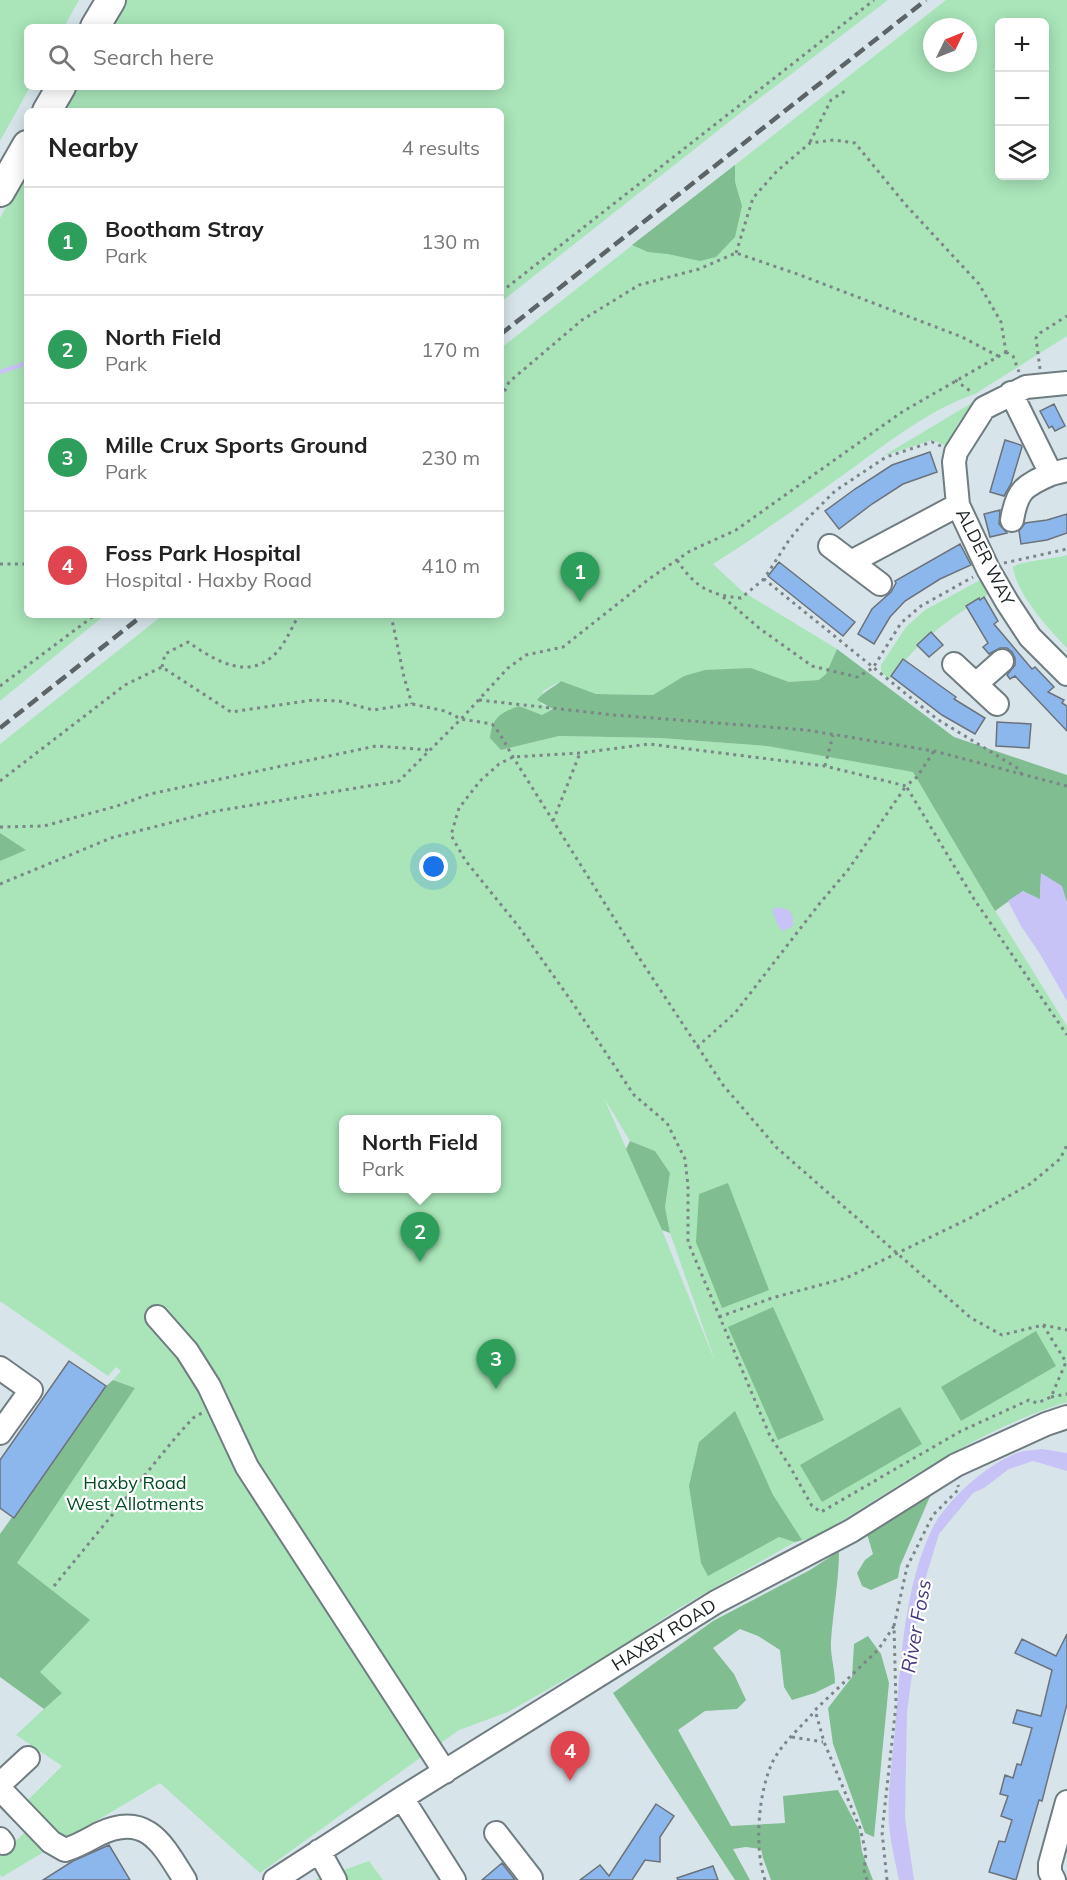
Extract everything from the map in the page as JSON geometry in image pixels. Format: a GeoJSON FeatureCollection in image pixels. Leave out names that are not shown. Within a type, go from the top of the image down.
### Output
{"type":"FeatureCollection","features":[{"type":"Feature","properties":{"kind":"main road"},"geometry":{"type":"LineString","coordinates":[[97,24],[111,0]]}},
{"type":"Feature","properties":{"kind":"main road"},"geometry":{"type":"LineString","coordinates":[[49,108],[59,90]]}},
{"type":"Feature","properties":{"kind":"main road"},"geometry":{"type":"LineString","coordinates":[[0,192],[24,150]]}},
{"type":"Feature","properties":{"kind":"street","name":"ALDER WAY"},"geometry":{"type":"LineString","coordinates":[[1067,383],[1026,388],[984,408],[956,452],[954,462],[958,505],[988,569],[1030,637],[1067,674]]}},
{"type":"Feature","properties":{"kind":"street"},"geometry":{"type":"LineString","coordinates":[[1012,520],[1015,502],[1028,485],[1059,472],[1026,388]]}},
{"type":"Feature","properties":{"kind":"street"},"geometry":{"type":"LineString","coordinates":[[852,562],[958,505]]}},
{"type":"Feature","properties":{"kind":"street"},"geometry":{"type":"LineString","coordinates":[[830,546],[880,584]]}},
{"type":"Feature","properties":{"kind":"street"},"geometry":{"type":"LineString","coordinates":[[976,684],[1030,637]]}},
{"type":"Feature","properties":{"kind":"street"},"geometry":{"type":"LineString","coordinates":[[954,664],[997,704]]}},
{"type":"Feature","properties":{"kind":"street"},"geometry":{"type":"LineString","coordinates":[[157,1317],[187,1351],[209,1386],[247,1467],[445,1772]]}},
{"type":"Feature","properties":{"kind":"street"},"geometry":{"type":"LineString","coordinates":[[0,1368],[31,1390],[0,1433]]}},
{"type":"Feature","properties":{"kind":"street","name":"HAXBY ROAD"},"geometry":{"type":"LineString","coordinates":[[275,1880],[716,1602],[851,1531],[956,1465],[1046,1424],[1067,1417]]}},
{"type":"Feature","properties":{"kind":"street"},"geometry":{"type":"LineString","coordinates":[[28,1758],[0,1787],[51,1842],[65,1850],[78,1846],[101,1833],[126,1827],[144,1828],[159,1840],[185,1880]]}},
{"type":"Feature","properties":{"kind":"street"},"geometry":{"type":"LineString","coordinates":[[402,1798],[454,1880]]}},
{"type":"Feature","properties":{"kind":"street"},"geometry":{"type":"LineString","coordinates":[[1054,1880],[1050,1872],[1050,1864],[1067,1802]]}},
{"type":"Feature","properties":{"kind":"street"},"geometry":{"type":"LineString","coordinates":[[496,1833],[531,1878]]}},
{"type":"Feature","properties":{"kind":"street"},"geometry":{"type":"LineString","coordinates":[[319,1851],[335,1880]]}},
{"type":"Feature","properties":{"kind":"path"},"geometry":{"type":"LineString","coordinates":[[504,290],[874,0]]}},
{"type":"Feature","properties":{"kind":"path"},"geometry":{"type":"LineString","coordinates":[[736,253],[753,198],[777,171],[810,143],[831,100],[848,89]]}},
{"type":"Feature","properties":{"kind":"path"},"geometry":{"type":"LineString","coordinates":[[810,143],[834,140],[855,143],[905,204],[979,284],[1001,322],[1006,352]]}},
{"type":"Feature","properties":{"kind":"path"},"geometry":{"type":"LineString","coordinates":[[504,392],[509,382],[582,320],[639,285],[699,269],[736,253],[962,337],[998,356]]}},
{"type":"Feature","properties":{"kind":"path"},"geometry":{"type":"LineString","coordinates":[[1026,388],[1040,354],[1036,338],[1067,316]]}},
{"type":"Feature","properties":{"kind":"path"},"geometry":{"type":"LineString","coordinates":[[0,884],[111,838],[216,810],[399,781],[508,668],[526,655],[563,647],[690,551],[736,530],[902,412],[1006,352]]}},
{"type":"Feature","properties":{"kind":"path"},"geometry":{"type":"LineString","coordinates":[[1006,352],[1013,356],[1026,388]]}},
{"type":"Feature","properties":{"kind":"path"},"geometry":{"type":"LineString","coordinates":[[955,380],[975,394],[984,408]]}},
{"type":"Feature","properties":{"kind":"path"},"geometry":{"type":"LineString","coordinates":[[723,597],[759,628],[812,666],[857,677],[873,668],[901,623],[921,606],[988,569],[1011,560],[1067,549]]}},
{"type":"Feature","properties":{"kind":"path"},"geometry":{"type":"LineString","coordinates":[[677,560],[690,579],[709,592],[723,597],[741,598],[764,579]]}},
{"type":"Feature","properties":{"kind":"path"},"geometry":{"type":"LineString","coordinates":[[0,564],[24,564]]}},
{"type":"Feature","properties":{"kind":"path"},"geometry":{"type":"LineString","coordinates":[[0,686],[91,618]]}},
{"type":"Feature","properties":{"kind":"path"},"geometry":{"type":"LineString","coordinates":[[162,667],[165,654],[188,642],[215,661],[241,667],[264,664],[279,650],[297,618]]}},
{"type":"Feature","properties":{"kind":"path"},"geometry":{"type":"LineString","coordinates":[[392,618],[412,704]]}},
{"type":"Feature","properties":{"kind":"path"},"geometry":{"type":"LineString","coordinates":[[162,667],[231,712],[313,700],[339,701],[374,710],[412,704],[445,711],[461,719],[492,724],[504,738],[513,757],[634,950],[723,1085],[777,1148],[971,1318],[1002,1335],[1043,1325],[1067,1330]]}},
{"type":"Feature","properties":{"kind":"path"},"geometry":{"type":"LineString","coordinates":[[0,781],[125,685],[162,667]]}},
{"type":"Feature","properties":{"kind":"path"},"geometry":{"type":"LineString","coordinates":[[873,668],[937,719],[1010,763],[1019,769],[1022,775]]}},
{"type":"Feature","properties":{"kind":"path"},"geometry":{"type":"LineString","coordinates":[[479,700],[614,715],[806,730],[934,752],[1067,786]]}},
{"type":"Feature","properties":{"kind":"path"},"geometry":{"type":"LineString","coordinates":[[825,766],[833,735]]}},
{"type":"Feature","properties":{"kind":"path"},"geometry":{"type":"LineString","coordinates":[[1067,1035],[974,899],[906,786],[825,766],[649,744],[580,753],[513,757],[500,764],[480,781],[459,808],[451,835],[465,860],[519,927],[634,1095],[667,1123],[685,1159],[688,1186],[688,1242],[770,1436],[812,1506],[822,1512],[961,1431],[1029,1400],[1037,1402],[1067,1394]]}},
{"type":"Feature","properties":{"kind":"path"},"geometry":{"type":"LineString","coordinates":[[0,827],[44,826],[117,806],[150,794],[376,746],[429,750]]}},
{"type":"Feature","properties":{"kind":"path"},"geometry":{"type":"LineString","coordinates":[[698,1047],[735,1013],[848,870],[906,786],[917,777],[934,752]]}},
{"type":"Feature","properties":{"kind":"path"},"geometry":{"type":"LineString","coordinates":[[553,821],[580,753]]}},
{"type":"Feature","properties":{"kind":"path"},"geometry":{"type":"LineString","coordinates":[[719,1317],[772,1298],[846,1278],[970,1218],[1030,1184],[1060,1159],[1067,1145]]}},
{"type":"Feature","properties":{"kind":"path"},"geometry":{"type":"LineString","coordinates":[[1043,1325],[1067,1362],[1051,1397]]}},
{"type":"Feature","properties":{"kind":"path"},"geometry":{"type":"LineString","coordinates":[[54,1586],[193,1418],[204,1412],[220,1410]]}},
{"type":"Feature","properties":{"kind":"path"},"geometry":{"type":"LineString","coordinates":[[887,1880],[882,1832],[896,1705],[894,1626],[907,1567],[933,1515],[959,1489],[957,1483]]}},
{"type":"Feature","properties":{"kind":"path"},"geometry":{"type":"LineString","coordinates":[[765,1880],[760,1867],[758,1844],[762,1801],[773,1761],[783,1746],[815,1710],[878,1650],[894,1626]]}},
{"type":"Feature","properties":{"kind":"path"},"geometry":{"type":"LineString","coordinates":[[815,1710],[824,1742],[860,1828],[866,1853],[864,1870],[867,1880]]}},
{"type":"Feature","properties":{"kind":"path"},"geometry":{"type":"LineString","coordinates":[[792,1737],[824,1742]]}},
{"type":"Feature","properties":{"kind":"green space"},"geometry":{"type":"Polygon","coordinates":[[[0,0],[79,0],[66,24],[24,24],[24,90],[28,90],[0,141],[0,0]]]}},
{"type":"Feature","properties":{"kind":"green space"},"geometry":{"type":"Polygon","coordinates":[[[126,0],[888,0],[504,300],[504,108],[64,108],[74,90],[504,90],[504,24],[113,24],[126,0]]]}},
{"type":"Feature","properties":{"kind":"green space","name":"Haxby Road West Allotments"},"geometry":{"type":"Polygon","coordinates":[[[946,0],[1067,0],[1067,336],[975,394],[924,418],[713,564],[742,591],[837,649],[826,674],[820,680],[789,682],[751,668],[684,676],[653,695],[596,694],[561,681],[543,691],[541,704],[553,709],[542,715],[519,706],[501,750],[559,736],[660,738],[768,746],[914,772],[983,891],[1067,1026],[1067,1402],[1033,1414],[969,1444],[816,1537],[795,1542],[679,1608],[610,1654],[508,1712],[459,1730],[260,1873],[160,1783],[2,1877],[0,1875],[0,1856],[41,1817],[27,1801],[62,1766],[16,1735],[61,1693],[39,1672],[17,1563],[135,1388],[113,1380],[121,1371],[116,1367],[108,1376],[0,1301],[0,744],[159,618],[504,618],[504,346],[946,0]],[[604,1098],[662,1230],[716,1364],[670,1233],[665,1207],[670,1173],[655,1151],[630,1141],[604,1098]]]}},
{"type":"Feature","properties":{"kind":"green space"},"geometry":{"type":"Polygon","coordinates":[[[735,165],[735,182],[742,206],[735,237],[716,257],[700,261],[648,252],[632,245],[735,165]]]}},
{"type":"Feature","properties":{"kind":"green space"},"geometry":{"type":"Polygon","coordinates":[[[24,176],[24,618],[101,618],[0,701],[0,218],[24,176]]]}},
{"type":"Feature","properties":{"kind":"green space"},"geometry":{"type":"Polygon","coordinates":[[[975,401],[957,425],[947,446],[932,440],[883,456],[975,401]]]}},
{"type":"Feature","properties":{"kind":"green space"},"geometry":{"type":"Polygon","coordinates":[[[1067,555],[1067,648],[1027,599],[1015,577],[1013,567],[1067,555]]]}},
{"type":"Feature","properties":{"kind":"green space"},"geometry":{"type":"Polygon","coordinates":[[[982,579],[990,593],[924,641],[890,679],[884,675],[881,665],[906,627],[925,610],[982,579]]]}},
{"type":"Feature","properties":{"kind":"green space"},"geometry":{"type":"Polygon","coordinates":[[[837,649],[954,737],[1067,775],[1067,902],[1041,873],[1040,900],[1023,891],[995,911],[913,772],[767,746],[660,738],[559,736],[501,750],[490,738],[495,721],[507,711],[519,706],[542,715],[553,709],[537,700],[561,681],[596,694],[653,695],[684,676],[705,670],[751,668],[789,682],[819,680],[826,674],[837,649]]]}},
{"type":"Feature","properties":{"kind":"green space"},"geometry":{"type":"Polygon","coordinates":[[[0,833],[26,850],[0,861],[0,833]]]}},
{"type":"Feature","properties":{"kind":"green space"},"geometry":{"type":"Polygon","coordinates":[[[630,1141],[655,1151],[670,1173],[665,1207],[670,1233],[662,1230],[626,1149],[630,1141]]]}},
{"type":"Feature","properties":{"kind":"green space"},"geometry":{"type":"Polygon","coordinates":[[[728,1183],[769,1290],[722,1308],[696,1242],[699,1194],[728,1183]]]}},
{"type":"Feature","properties":{"kind":"green space"},"geometry":{"type":"Polygon","coordinates":[[[773,1307],[824,1420],[778,1440],[728,1327],[773,1307]]]}},
{"type":"Feature","properties":{"kind":"green space"},"geometry":{"type":"Polygon","coordinates":[[[1036,1331],[1056,1366],[961,1421],[941,1387],[1036,1331]]]}},
{"type":"Feature","properties":{"kind":"green space"},"geometry":{"type":"Polygon","coordinates":[[[113,1380],[135,1388],[17,1563],[90,1620],[40,1672],[62,1693],[44,1709],[0,1677],[0,1534],[106,1386],[113,1380]]]}},
{"type":"Feature","properties":{"kind":"green space"},"geometry":{"type":"Polygon","coordinates":[[[900,1407],[922,1444],[822,1502],[800,1465],[900,1407]]]}},
{"type":"Feature","properties":{"kind":"green space"},"geometry":{"type":"Polygon","coordinates":[[[735,1411],[773,1495],[802,1540],[795,1542],[779,1537],[708,1576],[701,1563],[689,1486],[699,1442],[735,1411]]]}},
{"type":"Feature","properties":{"kind":"green space"},"geometry":{"type":"Polygon","coordinates":[[[932,1492],[900,1566],[898,1578],[871,1590],[862,1586],[857,1573],[865,1560],[873,1554],[867,1534],[932,1492]]]}},
{"type":"Feature","properties":{"kind":"green space"},"geometry":{"type":"Polygon","coordinates":[[[839,1551],[831,1641],[835,1683],[815,1693],[792,1700],[784,1687],[780,1650],[758,1636],[740,1629],[713,1648],[734,1674],[746,1700],[737,1709],[705,1711],[678,1730],[731,1826],[785,1823],[783,1796],[838,1790],[859,1830],[862,1852],[873,1880],[771,1880],[761,1849],[746,1847],[733,1849],[750,1880],[735,1880],[613,1693],[713,1621],[810,1570],[839,1551]]]}},
{"type":"Feature","properties":{"kind":"green space"},"geometry":{"type":"Polygon","coordinates":[[[868,1636],[881,1654],[889,1683],[874,1837],[865,1833],[833,1744],[828,1708],[852,1677],[854,1644],[868,1636]]]}},
{"type":"Feature","properties":{"kind":"green space"},"geometry":{"type":"Polygon","coordinates":[[[369,1861],[383,1880],[315,1880],[369,1861]]]}},
{"type":"Feature","properties":{"kind":"water"},"geometry":{"type":"Polygon","coordinates":[[[1041,873],[1062,886],[1067,902],[1067,1001],[1008,901],[1023,891],[1040,899],[1041,873]]]}},
{"type":"Feature","properties":{"kind":"water"},"geometry":{"type":"Polygon","coordinates":[[[777,907],[789,910],[793,917],[793,926],[783,931],[778,926],[772,910],[777,907]]]}},
{"type":"Feature","properties":{"kind":"water","name":"River Foss"},"geometry":{"type":"Polygon","coordinates":[[[1042,1449],[1067,1453],[1067,1471],[1033,1461],[1009,1469],[984,1488],[973,1493],[939,1534],[925,1580],[913,1642],[914,1660],[907,1712],[905,1818],[914,1880],[899,1880],[889,1826],[889,1790],[905,1628],[922,1552],[932,1529],[959,1493],[985,1471],[1012,1455],[1042,1449]]]}},
{"type":"Feature","properties":{"kind":"building"},"geometry":{"type":"Polygon","coordinates":[[[1054,404],[1065,426],[1055,431],[1052,426],[1049,428],[1040,411],[1054,404]]]}},
{"type":"Feature","properties":{"kind":"building"},"geometry":{"type":"Polygon","coordinates":[[[1005,440],[1022,447],[1011,484],[1004,496],[990,492],[1005,440]]]}},
{"type":"Feature","properties":{"kind":"building"},"geometry":{"type":"Polygon","coordinates":[[[930,452],[937,472],[903,484],[839,529],[825,511],[892,465],[930,452]]]}},
{"type":"Feature","properties":{"kind":"building"},"geometry":{"type":"Polygon","coordinates":[[[1000,510],[999,524],[1007,533],[990,537],[984,514],[1000,510]]]}},
{"type":"Feature","properties":{"kind":"building"},"geometry":{"type":"Polygon","coordinates":[[[1067,514],[1067,533],[1047,540],[1021,544],[1019,531],[1025,523],[1067,514]]]}},
{"type":"Feature","properties":{"kind":"building"},"geometry":{"type":"Polygon","coordinates":[[[960,544],[971,565],[940,579],[905,601],[890,617],[874,644],[858,634],[872,609],[891,592],[895,581],[960,544]]]}},
{"type":"Feature","properties":{"kind":"building"},"geometry":{"type":"Polygon","coordinates":[[[779,562],[855,622],[843,636],[768,576],[779,562]]]}},
{"type":"Feature","properties":{"kind":"building"},"geometry":{"type":"Polygon","coordinates":[[[984,597],[998,621],[994,624],[1032,669],[1035,667],[1054,687],[1048,692],[1064,700],[1062,703],[1067,706],[1067,731],[1015,676],[1010,679],[1007,675],[1015,665],[1012,652],[1007,648],[1000,648],[989,654],[983,647],[988,643],[966,606],[984,597]]]}},
{"type":"Feature","properties":{"kind":"building"},"geometry":{"type":"Polygon","coordinates":[[[931,632],[943,645],[929,657],[917,645],[931,632]]]}},
{"type":"Feature","properties":{"kind":"building"},"geometry":{"type":"Polygon","coordinates":[[[903,659],[956,697],[954,699],[985,718],[975,734],[942,715],[891,676],[903,659]]]}},
{"type":"Feature","properties":{"kind":"building"},"geometry":{"type":"Polygon","coordinates":[[[997,722],[1031,724],[1029,748],[996,746],[997,722]]]}},
{"type":"Feature","properties":{"kind":"building"},"geometry":{"type":"Polygon","coordinates":[[[69,1361],[106,1386],[14,1518],[0,1508],[0,1460],[69,1361]]]}},
{"type":"Feature","properties":{"kind":"building"},"geometry":{"type":"Polygon","coordinates":[[[1067,1634],[1067,1704],[1042,1801],[1039,1800],[1016,1880],[989,1872],[999,1841],[1005,1842],[1012,1820],[1001,1816],[1008,1796],[1000,1794],[1005,1775],[1013,1778],[1017,1764],[1021,1765],[1032,1728],[1013,1723],[1017,1710],[1041,1716],[1052,1670],[1015,1653],[1022,1639],[1056,1656],[1067,1634]]]}},
{"type":"Feature","properties":{"kind":"building"},"geometry":{"type":"Polygon","coordinates":[[[656,1804],[674,1816],[660,1837],[660,1862],[645,1860],[632,1880],[580,1880],[600,1865],[609,1876],[656,1804]]]}},
{"type":"Feature","properties":{"kind":"building"},"geometry":{"type":"Polygon","coordinates":[[[109,1845],[130,1880],[43,1880],[73,1861],[109,1845]]]}},
{"type":"Feature","properties":{"kind":"building"},"geometry":{"type":"Polygon","coordinates":[[[502,1863],[515,1880],[482,1880],[502,1863]]]}},
{"type":"Feature","properties":{"kind":"building"},"geometry":{"type":"Polygon","coordinates":[[[713,1866],[718,1880],[678,1880],[677,1878],[713,1866]]]}},
{"type":"Feature","properties":{"kind":"waterway"},"geometry":{"type":"LineString","coordinates":[[0,372],[24,364]]}},
{"type":"Feature","properties":{"kind":"railway"},"geometry":{"type":"LineString","coordinates":[[504,332],[926,0]]}},
{"type":"Feature","properties":{"kind":"railway"},"geometry":{"type":"LineString","coordinates":[[0,728],[139,618]]}},
{"type":"Feature","properties":{"kind":"place","name":"Bootham Stray"},"geometry":{"type":"Point","coordinates":[580,602]}},
{"type":"Feature","properties":{"kind":"place","name":"North Field"},"geometry":{"type":"Point","coordinates":[420,1262]}},
{"type":"Feature","properties":{"kind":"place","name":"Mille Crux Sports Ground"},"geometry":{"type":"Point","coordinates":[496,1389]}},
{"type":"Feature","properties":{"kind":"place","name":"Foss Park Hospital"},"geometry":{"type":"Point","coordinates":[570,1781]}}]}
